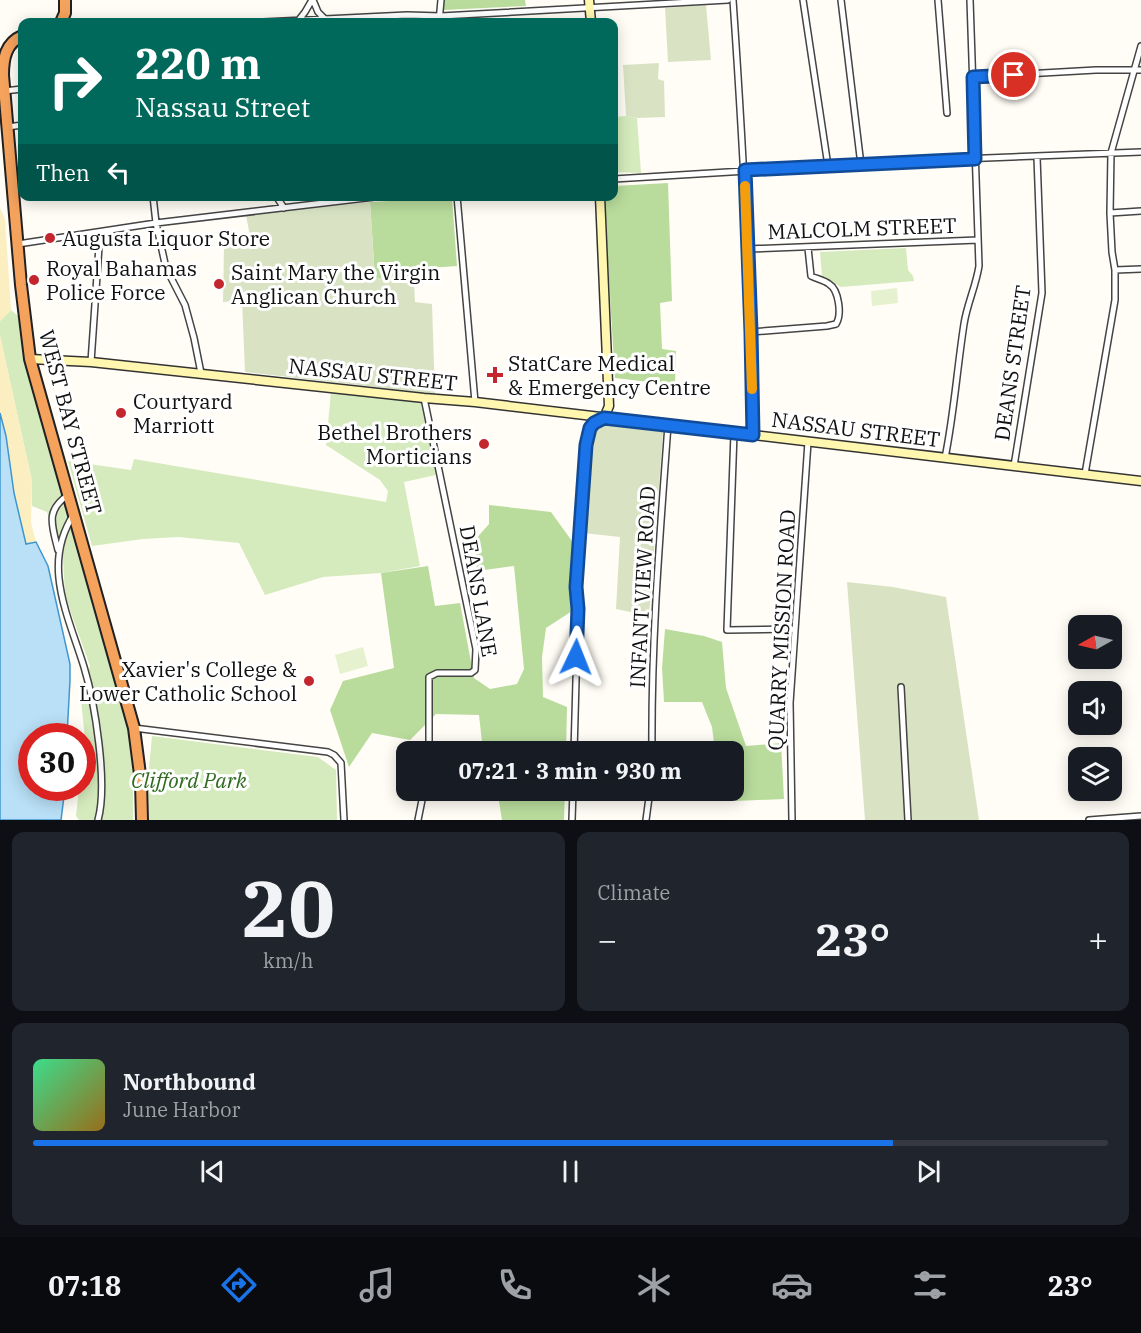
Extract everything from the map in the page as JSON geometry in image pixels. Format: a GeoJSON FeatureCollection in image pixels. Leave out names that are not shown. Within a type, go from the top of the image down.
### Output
{"type":"FeatureCollection","features":[{"type":"Feature","properties":{"kind":"highway"},"geometry":{"type":"LineString","coordinates":[[63,18],[65,0]]}},
{"type":"Feature","properties":{"kind":"highway","name":"WEST BAY STREET"},"geometry":{"type":"LineString","coordinates":[[18,38],[11,42],[7,49],[3,66],[6,127],[30,359],[134,728],[141,782],[142,820]]}},
{"type":"Feature","properties":{"kind":"main road"},"geometry":{"type":"LineString","coordinates":[[590,3],[591,18]]}},
{"type":"Feature","properties":{"kind":"main road"},"geometry":{"type":"LineString","coordinates":[[600,201],[609,406],[604,418]]}},
{"type":"Feature","properties":{"kind":"main road","name":"NASSAU STREET"},"geometry":{"type":"LineString","coordinates":[[30,359],[92,362],[475,402],[1141,481]]}},
{"type":"Feature","properties":{"kind":"street"},"geometry":{"type":"LineString","coordinates":[[313,0],[318,12],[324,18]]}},
{"type":"Feature","properties":{"kind":"street"},"geometry":{"type":"LineString","coordinates":[[300,18],[313,0]]}},
{"type":"Feature","properties":{"kind":"street"},"geometry":{"type":"LineString","coordinates":[[441,0],[441,16]]}},
{"type":"Feature","properties":{"kind":"street"},"geometry":{"type":"LineString","coordinates":[[358,18],[406,15],[441,16],[590,3],[728,0]]}},
{"type":"Feature","properties":{"kind":"street"},"geometry":{"type":"LineString","coordinates":[[734,0],[745,170],[753,435]]}},
{"type":"Feature","properties":{"kind":"street"},"geometry":{"type":"LineString","coordinates":[[803,0],[828,166]]}},
{"type":"Feature","properties":{"kind":"street"},"geometry":{"type":"LineString","coordinates":[[841,0],[861,165]]}},
{"type":"Feature","properties":{"kind":"street"},"geometry":{"type":"LineString","coordinates":[[938,0],[947,113]]}},
{"type":"Feature","properties":{"kind":"street"},"geometry":{"type":"LineString","coordinates":[[945,458],[953,417],[968,301],[977,282],[979,266],[970,0]]}},
{"type":"Feature","properties":{"kind":"street"},"geometry":{"type":"LineString","coordinates":[[1086,474],[1115,300],[1110,213],[1111,153],[1141,46]]}},
{"type":"Feature","properties":{"kind":"street"},"geometry":{"type":"LineString","coordinates":[[973,77],[1096,70],[1141,70]]}},
{"type":"Feature","properties":{"kind":"street"},"geometry":{"type":"LineString","coordinates":[[4,91],[18,89]]}},
{"type":"Feature","properties":{"kind":"street"},"geometry":{"type":"LineString","coordinates":[[6,127],[18,126]]}},
{"type":"Feature","properties":{"kind":"street"},"geometry":{"type":"LineString","coordinates":[[618,179],[910,161],[1141,152]]}},
{"type":"Feature","properties":{"kind":"street","name":"DEANS STREET"},"geometry":{"type":"LineString","coordinates":[[1014,466],[1042,293],[1037,157]]}},
{"type":"Feature","properties":{"kind":"street"},"geometry":{"type":"LineString","coordinates":[[154,201],[166,268],[185,305],[201,374]]}},
{"type":"Feature","properties":{"kind":"street"},"geometry":{"type":"LineString","coordinates":[[279,201],[284,208]]}},
{"type":"Feature","properties":{"kind":"street"},"geometry":{"type":"LineString","coordinates":[[18,244],[156,223],[342,201]]}},
{"type":"Feature","properties":{"kind":"street"},"geometry":{"type":"LineString","coordinates":[[456,201],[475,402]]}},
{"type":"Feature","properties":{"kind":"street"},"geometry":{"type":"LineString","coordinates":[[1110,213],[1141,211]]}},
{"type":"Feature","properties":{"kind":"street"},"geometry":{"type":"LineString","coordinates":[[92,362],[100,232]]}},
{"type":"Feature","properties":{"kind":"street","name":"MALCOLM STREET"},"geometry":{"type":"LineString","coordinates":[[748,249],[978,240]]}},
{"type":"Feature","properties":{"kind":"street"},"geometry":{"type":"LineString","coordinates":[[751,332],[827,326],[836,324],[839,320],[837,294],[830,284],[811,276],[808,248]]}},
{"type":"Feature","properties":{"kind":"street"},"geometry":{"type":"LineString","coordinates":[[1115,270],[1141,269]]}},
{"type":"Feature","properties":{"kind":"street","name":"DEANS LANE"},"geometry":{"type":"LineString","coordinates":[[424,398],[476,649],[477,664],[471,673],[437,673],[429,677],[429,741]]}},
{"type":"Feature","properties":{"kind":"street"},"geometry":{"type":"LineString","coordinates":[[573,741],[578,609],[576,587],[586,445],[590,428],[604,418]]}},
{"type":"Feature","properties":{"kind":"street","name":"INFANT VIEW ROAD"},"geometry":{"type":"LineString","coordinates":[[652,741],[655,607],[668,425]]}},
{"type":"Feature","properties":{"kind":"street"},"geometry":{"type":"LineString","coordinates":[[734,433],[727,630],[795,629]]}},
{"type":"Feature","properties":{"kind":"street","name":"QUARRY MISSION ROAD"},"geometry":{"type":"LineString","coordinates":[[792,820],[790,704],[808,442]]}},
{"type":"Feature","properties":{"kind":"street"},"geometry":{"type":"LineString","coordinates":[[59,554],[52,515],[54,507],[69,494]]}},
{"type":"Feature","properties":{"kind":"street"},"geometry":{"type":"LineString","coordinates":[[74,513],[63,531],[59,554],[59,580],[61,599],[85,669],[95,713],[102,785],[98,820]]}},
{"type":"Feature","properties":{"kind":"street"},"geometry":{"type":"LineString","coordinates":[[902,687],[908,820]]}},
{"type":"Feature","properties":{"kind":"street"},"geometry":{"type":"LineString","coordinates":[[134,728],[328,752],[341,763],[344,820]]}},
{"type":"Feature","properties":{"kind":"street"},"geometry":{"type":"LineString","coordinates":[[418,820],[422,801]]}},
{"type":"Feature","properties":{"kind":"street"},"geometry":{"type":"LineString","coordinates":[[572,820],[573,801]]}},
{"type":"Feature","properties":{"kind":"street"},"geometry":{"type":"LineString","coordinates":[[646,820],[649,801]]}},
{"type":"Feature","properties":{"kind":"street"},"geometry":{"type":"LineString","coordinates":[[1089,820],[1141,816]]}},
{"type":"Feature","properties":{"kind":"green space"},"geometry":{"type":"Polygon","coordinates":[[[443,0],[525,0],[526,6],[443,10],[443,0]]]}},
{"type":"Feature","properties":{"kind":"green space"},"geometry":{"type":"Polygon","coordinates":[[[706,5],[711,60],[668,62],[665,8],[706,5]]]}},
{"type":"Feature","properties":{"kind":"green space"},"geometry":{"type":"Polygon","coordinates":[[[659,63],[658,79],[664,81],[665,117],[626,116],[623,65],[659,63]]]}},
{"type":"Feature","properties":{"kind":"green space"},"geometry":{"type":"Polygon","coordinates":[[[618,117],[637,118],[641,173],[618,172],[618,117]]]}},
{"type":"Feature","properties":{"kind":"green space"},"geometry":{"type":"Polygon","coordinates":[[[668,183],[672,301],[660,303],[662,349],[676,351],[675,385],[615,378],[604,201],[618,201],[618,186],[668,183]]]}},
{"type":"Feature","properties":{"kind":"green space"},"geometry":{"type":"Polygon","coordinates":[[[452,201],[457,266],[415,269],[414,278],[375,278],[370,202],[452,201]]]}},
{"type":"Feature","properties":{"kind":"green space"},"geometry":{"type":"Polygon","coordinates":[[[370,202],[375,278],[414,278],[415,302],[432,304],[435,394],[245,372],[242,300],[223,302],[224,247],[251,242],[246,215],[370,202]]]}},
{"type":"Feature","properties":{"kind":"green space"},"geometry":{"type":"Polygon","coordinates":[[[906,248],[908,270],[914,281],[841,287],[822,276],[820,252],[906,248]]]}},
{"type":"Feature","properties":{"kind":"green space"},"geometry":{"type":"Polygon","coordinates":[[[897,288],[898,303],[872,306],[871,291],[897,288]]]}},
{"type":"Feature","properties":{"kind":"green space"},"geometry":{"type":"Polygon","coordinates":[[[11,310],[18,316],[25,359],[127,719],[136,769],[133,777],[133,820],[79,820],[76,816],[78,801],[96,801],[96,723],[83,723],[80,691],[90,666],[65,596],[63,557],[47,512],[32,506],[32,481],[0,336],[0,321],[11,310]]]}},
{"type":"Feature","properties":{"kind":"green space"},"geometry":{"type":"Polygon","coordinates":[[[331,392],[421,403],[436,475],[404,482],[420,566],[381,573],[323,577],[265,595],[239,543],[179,537],[92,546],[68,461],[131,470],[134,459],[386,502],[388,491],[380,480],[326,445],[331,392]]]}},
{"type":"Feature","properties":{"kind":"green space"},"geometry":{"type":"Polygon","coordinates":[[[599,423],[663,432],[649,616],[616,609],[620,537],[583,533],[593,428],[599,423]]]}},
{"type":"Feature","properties":{"kind":"green space"},"geometry":{"type":"Polygon","coordinates":[[[489,505],[551,512],[574,544],[572,611],[546,628],[542,657],[543,697],[567,707],[566,741],[482,741],[479,715],[436,714],[410,740],[372,733],[349,767],[330,710],[343,681],[394,668],[381,573],[428,566],[435,606],[460,603],[474,678],[490,689],[517,684],[524,669],[514,566],[477,571],[475,540],[489,524],[489,505]]]}},
{"type":"Feature","properties":{"kind":"green space"},"geometry":{"type":"Polygon","coordinates":[[[847,582],[893,587],[946,597],[979,820],[865,820],[847,582]]]}},
{"type":"Feature","properties":{"kind":"green space"},"geometry":{"type":"Polygon","coordinates":[[[665,629],[704,636],[722,642],[726,688],[746,746],[781,743],[784,799],[744,801],[744,741],[714,741],[712,727],[702,702],[664,702],[662,668],[665,629]]]}},
{"type":"Feature","properties":{"kind":"green space"},"geometry":{"type":"Polygon","coordinates":[[[363,647],[368,666],[340,674],[335,655],[363,647]]]}},
{"type":"Feature","properties":{"kind":"green space","name":"Clifford Park"},"geometry":{"type":"Polygon","coordinates":[[[152,736],[318,757],[336,770],[337,820],[149,820],[148,779],[152,736]]]}},
{"type":"Feature","properties":{"kind":"green space"},"geometry":{"type":"Polygon","coordinates":[[[499,801],[565,801],[564,820],[502,820],[499,801]]]}},
{"type":"Feature","properties":{"kind":"sand"},"geometry":{"type":"Polygon","coordinates":[[[0,208],[5,219],[11,310],[0,321],[0,208]]]}},
{"type":"Feature","properties":{"kind":"sand"},"geometry":{"type":"Polygon","coordinates":[[[0,336],[32,481],[31,523],[36,542],[12,550],[0,475],[0,336]]]}},
{"type":"Feature","properties":{"kind":"water"},"geometry":{"type":"Polygon","coordinates":[[[0,413],[6,436],[14,493],[26,544],[36,542],[48,566],[70,664],[70,680],[68,723],[18,723],[18,801],[63,801],[61,820],[0,820],[0,413]]]}},
{"type":"Feature","properties":{"kind":"slow traffic"},"geometry":{"type":"LineString","coordinates":[[745,186],[752,389]]}},
{"type":"Feature","properties":{"kind":"place","name":"Augusta Liquor Store"},"geometry":{"type":"Point","coordinates":[50,238]}},
{"type":"Feature","properties":{"kind":"place","name":"Royal Bahamas Police Force"},"geometry":{"type":"Point","coordinates":[34,280]}},
{"type":"Feature","properties":{"kind":"place","name":"Saint Mary the Virgin Anglican Church"},"geometry":{"type":"Point","coordinates":[219,284]}},
{"type":"Feature","properties":{"kind":"place","name":"StatCare Medical & Emergency Centre"},"geometry":{"type":"Point","coordinates":[495,375]}},
{"type":"Feature","properties":{"kind":"place","name":"Courtyard Marriott"},"geometry":{"type":"Point","coordinates":[121,413]}},
{"type":"Feature","properties":{"kind":"place","name":"Bethel Brothers Morticians"},"geometry":{"type":"Point","coordinates":[484,444]}},
{"type":"Feature","properties":{"kind":"place","name":"Xavier's College & Lower Catholic School"},"geometry":{"type":"Point","coordinates":[309,681]}},
{"type":"Feature","properties":{"kind":"route"},"geometry":{"type":"LineString","coordinates":[[576,657],[578,609],[576,587],[581,504],[586,445],[590,428],[604,418],[753,435],[745,170],[975,159],[973,77],[1014,75]]}}]}
